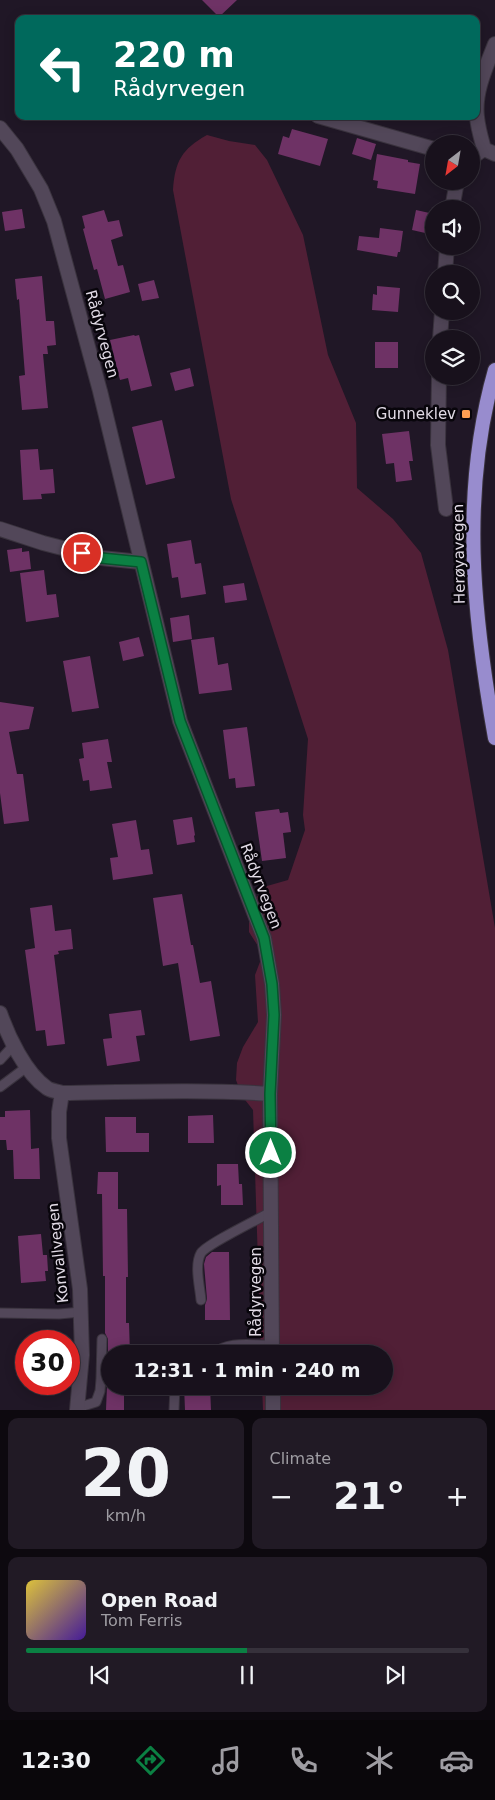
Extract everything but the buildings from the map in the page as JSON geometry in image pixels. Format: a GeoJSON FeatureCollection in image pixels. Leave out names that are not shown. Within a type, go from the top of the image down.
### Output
{"type":"FeatureCollection","features":[{"type":"Feature","properties":{"kind":"highway","name":"Herøyavegen"},"geometry":{"type":"LineString","coordinates":[[495,370],[479,448],[473,524],[475,604],[495,738]]}},
{"type":"Feature","properties":{"kind":"street"},"geometry":{"type":"LineString","coordinates":[[480,89],[495,44]]}},
{"type":"Feature","properties":{"kind":"street"},"geometry":{"type":"LineString","coordinates":[[332,120],[425,146]]}},
{"type":"Feature","properties":{"kind":"street"},"geometry":{"type":"LineString","coordinates":[[478,120],[489,151]]}},
{"type":"Feature","properties":{"kind":"street","name":"Rådyrvegen"},"geometry":{"type":"LineString","coordinates":[[0,128],[18,149],[32,173],[41,189],[54,221],[100,391],[180,721],[264,938],[272,984],[274,1015],[270,1094],[272,1345]]}},
{"type":"Feature","properties":{"kind":"street"},"geometry":{"type":"LineString","coordinates":[[439,385],[438,445],[446,509]]}},
{"type":"Feature","properties":{"kind":"street"},"geometry":{"type":"LineString","coordinates":[[0,529],[43,543],[101,558],[141,562]]}},
{"type":"Feature","properties":{"kind":"street"},"geometry":{"type":"LineString","coordinates":[[0,1013],[13,1046],[37,1079],[48,1089],[62,1093],[167,1090],[270,1094]]}},
{"type":"Feature","properties":{"kind":"street","name":"Konvallvegen"},"geometry":{"type":"LineString","coordinates":[[62,1093],[58,1112],[59,1138],[77,1257],[81,1312],[82,1355],[77,1409]]}},
{"type":"Feature","properties":{"kind":"street"},"geometry":{"type":"LineString","coordinates":[[272,1395],[273,1410]]}},
{"type":"Feature","properties":{"kind":"lane"},"geometry":{"type":"LineString","coordinates":[[0,1060],[13,1046]]}},
{"type":"Feature","properties":{"kind":"lane"},"geometry":{"type":"LineString","coordinates":[[0,1088],[28,1066]]}},
{"type":"Feature","properties":{"kind":"lane"},"geometry":{"type":"LineString","coordinates":[[201,1300],[198,1265],[201,1253],[214,1243],[271,1212]]}},
{"type":"Feature","properties":{"kind":"lane"},"geometry":{"type":"LineString","coordinates":[[0,1313],[59,1314],[81,1312]]}},
{"type":"Feature","properties":{"kind":"lane"},"geometry":{"type":"LineString","coordinates":[[77,1409],[96,1402],[100,1391],[102,1339]]}},
{"type":"Feature","properties":{"kind":"lane"},"geometry":{"type":"LineString","coordinates":[[174,1410],[175,1395]]}},
{"type":"Feature","properties":{"kind":"shaded area"},"geometry":{"type":"Polygon","coordinates":[[[207,135],[255,145],[267,160],[303,235],[328,355],[356,423],[357,488],[393,519],[421,553],[448,650],[495,928],[495,1410],[263,1410],[262,1395],[393,1395],[393,1345],[261,1345],[253,1110],[242,1096],[236,1080],[237,1063],[243,1047],[258,1022],[255,975],[263,954],[249,932],[249,915],[255,899],[267,886],[288,880],[305,830],[303,815],[308,739],[231,499],[173,190],[176,171],[181,157],[198,140],[207,135]]]}},
{"type":"Feature","properties":{"kind":"place","name":"Gunneklev"},"geometry":{"type":"Point","coordinates":[466,414]}},
{"type":"Feature","properties":{"kind":"route"},"geometry":{"type":"LineString","coordinates":[[82,553],[101,558],[141,562],[180,721],[264,938],[272,984],[274,1015],[270,1094],[271,1153]]}}]}
